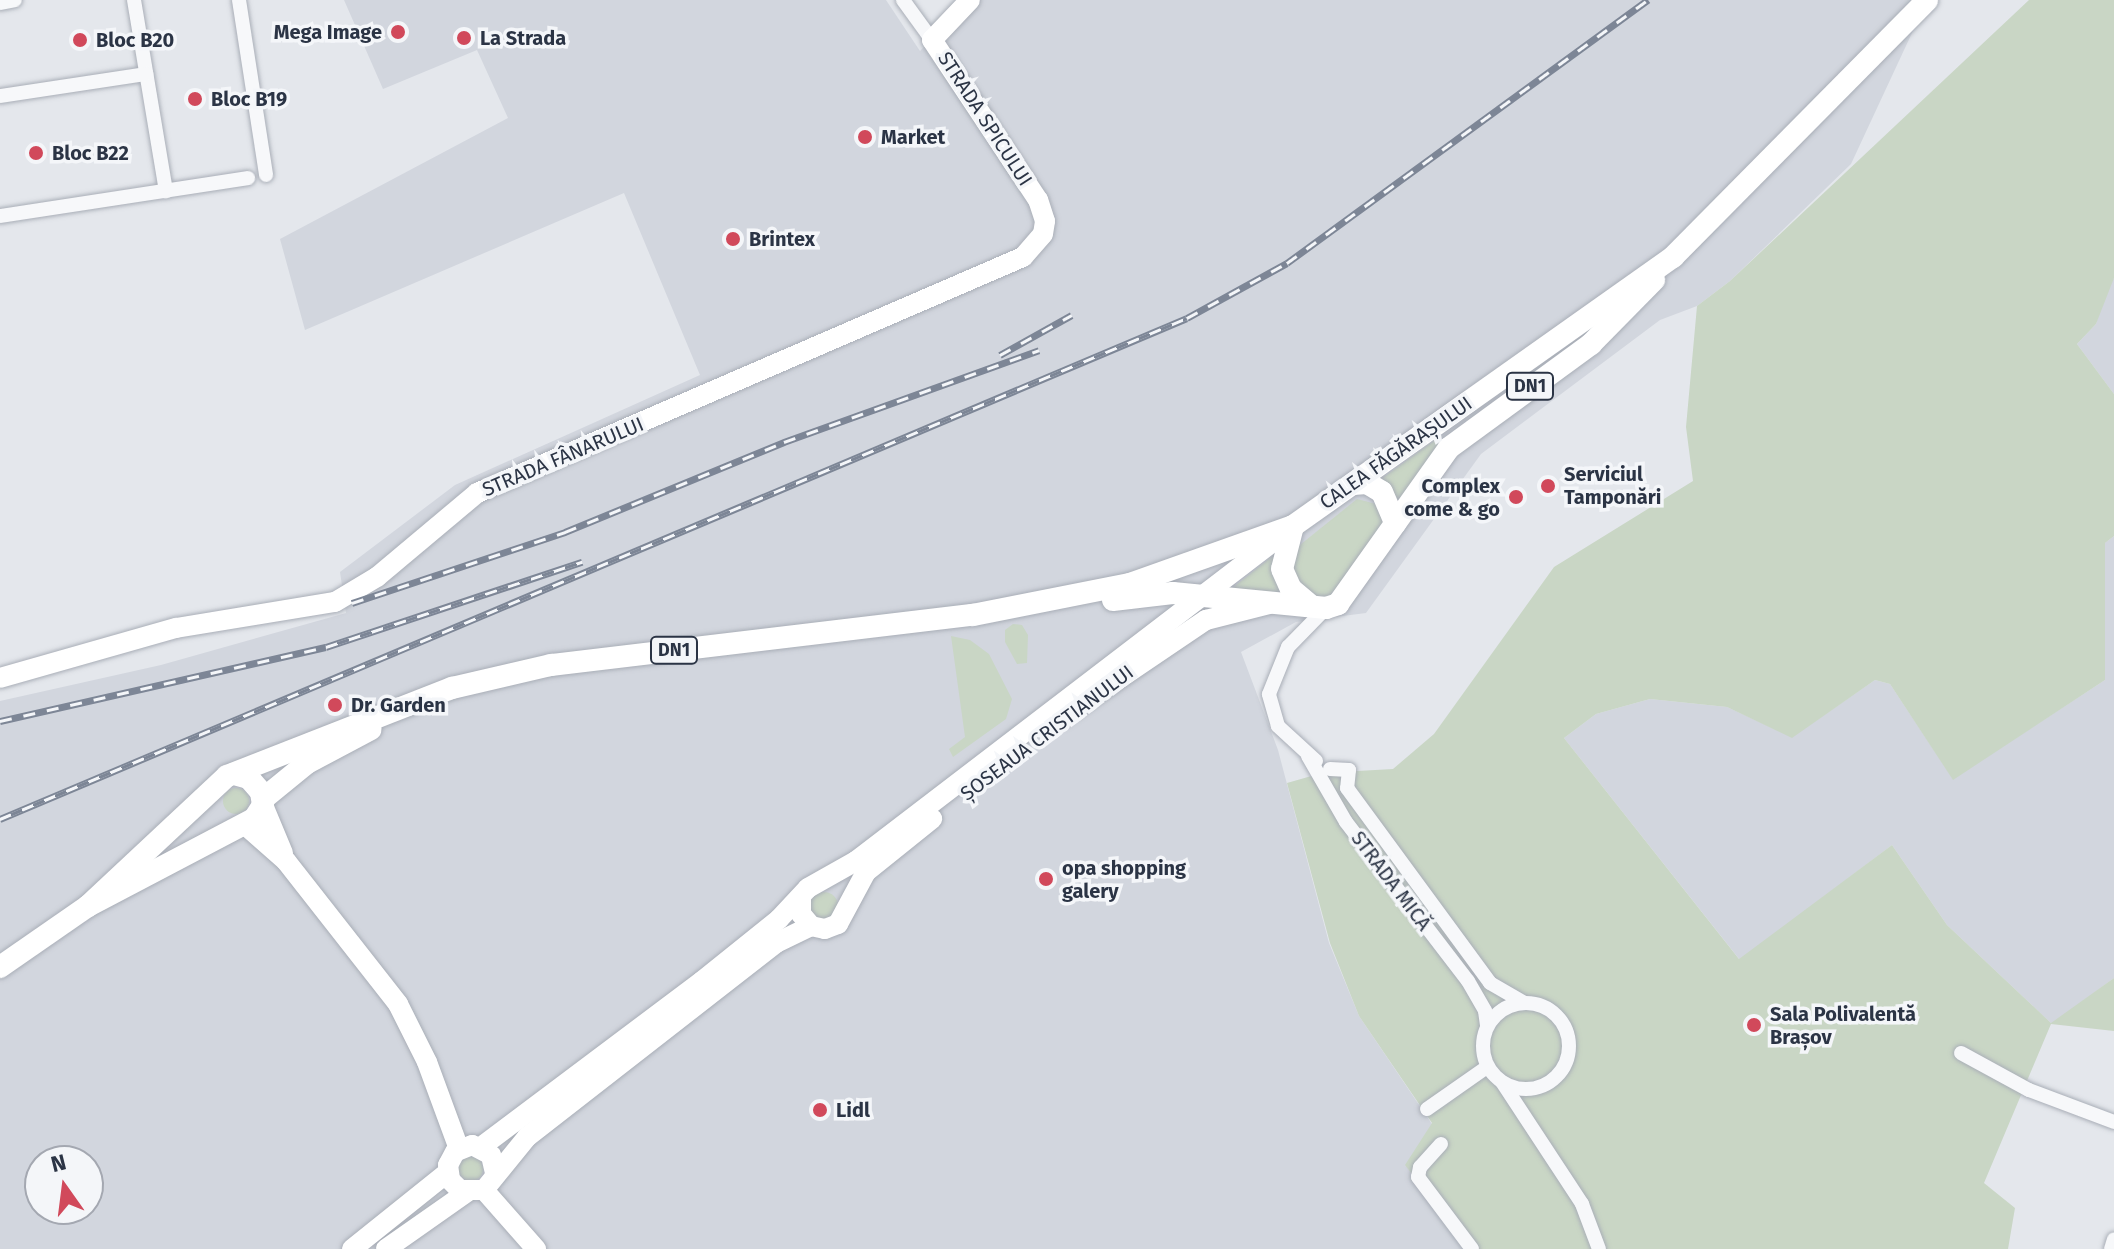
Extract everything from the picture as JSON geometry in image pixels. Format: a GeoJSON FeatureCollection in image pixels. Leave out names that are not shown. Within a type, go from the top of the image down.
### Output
{"type":"FeatureCollection","features":[{"type":"Feature","properties":{"kind":"main road","name":"CALEA FĂGĂRAȘULUI"},"geometry":{"type":"LineString","coordinates":[[88,906],[212,793],[220,780],[347,725],[452,688],[551,665],[973,615],[1130,584],[1293,526],[1673,257],[1927,0]]}},
{"type":"Feature","properties":{"kind":"main road","name":"DN1"},"geometry":{"type":"LineString","coordinates":[[1208,594],[1318,607],[1346,598],[1395,523],[1464,433],[1591,344],[1620,319],[1673,257]]}},
{"type":"Feature","properties":{"kind":"main road"},"geometry":{"type":"LineString","coordinates":[[1353,484],[1367,483],[1382,492],[1395,523]]}},
{"type":"Feature","properties":{"kind":"main road"},"geometry":{"type":"LineString","coordinates":[[1293,526],[1282,569],[1291,589],[1318,607]]}},
{"type":"Feature","properties":{"kind":"main road","name":"CALEA FĂGĂRAȘULUI"},"geometry":{"type":"LineString","coordinates":[[973,615],[994,618],[1146,596],[1208,594]]}},
{"type":"Feature","properties":{"kind":"main road","name":"CALEA FĂGĂRAȘULUI"},"geometry":{"type":"LineString","coordinates":[[0,967],[88,906],[241,825],[307,763],[417,702]]}},
{"type":"Feature","properties":{"kind":"main road"},"geometry":{"type":"LineString","coordinates":[[234,774],[256,784],[263,802]]}},
{"type":"Feature","properties":{"kind":"main road"},"geometry":{"type":"LineString","coordinates":[[212,793],[215,814],[241,825]]}},
{"type":"Feature","properties":{"kind":"street"},"geometry":{"type":"LineString","coordinates":[[0,3],[15,0]]}},
{"type":"Feature","properties":{"kind":"street"},"geometry":{"type":"LineString","coordinates":[[134,0],[166,191]]}},
{"type":"Feature","properties":{"kind":"street"},"geometry":{"type":"LineString","coordinates":[[239,0],[266,175]]}},
{"type":"Feature","properties":{"kind":"street","name":"STRADA SPICULUI"},"geometry":{"type":"LineString","coordinates":[[903,0],[1038,200],[1045,221],[1036,244]]}},
{"type":"Feature","properties":{"kind":"street"},"geometry":{"type":"LineString","coordinates":[[932,40],[970,0]]}},
{"type":"Feature","properties":{"kind":"street"},"geometry":{"type":"LineString","coordinates":[[0,96],[146,74]]}},
{"type":"Feature","properties":{"kind":"street"},"geometry":{"type":"LineString","coordinates":[[0,216],[248,178]]}},
{"type":"Feature","properties":{"kind":"street","name":"STRADA FÂNARULUI"},"geometry":{"type":"LineString","coordinates":[[0,678],[176,628],[335,602],[377,577],[477,493],[1023,257],[1036,244]]}},
{"type":"Feature","properties":{"kind":"street","name":"ȘOSEAUA CRISTIANULUI"},"geometry":{"type":"LineString","coordinates":[[481,1147],[820,883],[856,861],[1047,711],[1208,594],[1293,526]]}},
{"type":"Feature","properties":{"kind":"street","name":"ȘOSEAUA CRISTIANULUI"},"geometry":{"type":"LineString","coordinates":[[386,1249],[482,1185],[527,1137],[776,943],[811,926],[825,929],[838,924],[866,872],[1052,724],[1206,620],[1275,601]]}},
{"type":"Feature","properties":{"kind":"street"},"geometry":{"type":"LineString","coordinates":[[1308,756],[1278,726],[1269,694],[1278,662],[1318,607]]}},
{"type":"Feature","properties":{"kind":"street","name":"STRADA MICĂ"},"geometry":{"type":"LineString","coordinates":[[1308,756],[1330,769],[1347,788],[1490,983],[1523,1002],[1549,1009],[1560,1019],[1569,1047],[1559,1074],[1535,1089],[1521,1089]]}},
{"type":"Feature","properties":{"kind":"street","name":"STRADA MICĂ"},"geometry":{"type":"LineString","coordinates":[[1308,756],[1346,822],[1468,981],[1485,1011],[1487,1026],[1482,1053],[1487,1067]]}},
{"type":"Feature","properties":{"kind":"street","name":"STRADA MICĂ"},"geometry":{"type":"LineString","coordinates":[[1330,769],[1349,770],[1347,788]]}},
{"type":"Feature","properties":{"kind":"street"},"geometry":{"type":"LineString","coordinates":[[263,802],[286,861]]}},
{"type":"Feature","properties":{"kind":"street"},"geometry":{"type":"LineString","coordinates":[[241,825],[286,861],[412,1028],[459,1149]]}},
{"type":"Feature","properties":{"kind":"street"},"geometry":{"type":"LineString","coordinates":[[820,883],[839,888],[847,906]]}},
{"type":"Feature","properties":{"kind":"street"},"geometry":{"type":"LineString","coordinates":[[801,899],[801,914],[811,926]]}},
{"type":"Feature","properties":{"kind":"street"},"geometry":{"type":"LineString","coordinates":[[1487,1026],[1507,1006],[1523,1002]]}},
{"type":"Feature","properties":{"kind":"street"},"geometry":{"type":"LineString","coordinates":[[1961,1053],[2029,1090],[2114,1122]]}},
{"type":"Feature","properties":{"kind":"street"},"geometry":{"type":"LineString","coordinates":[[1427,1109],[1487,1067],[1502,1082],[1582,1204],[1599,1249]]}},
{"type":"Feature","properties":{"kind":"street"},"geometry":{"type":"LineString","coordinates":[[1502,1082],[1521,1089],[1520,1113]]}},
{"type":"Feature","properties":{"kind":"street"},"geometry":{"type":"LineString","coordinates":[[1441,1144],[1420,1167],[1418,1177],[1472,1249]]}},
{"type":"Feature","properties":{"kind":"street"},"geometry":{"type":"LineString","coordinates":[[481,1147],[494,1160],[482,1185],[454,1186],[448,1172],[450,1158],[459,1149],[481,1147]]}},
{"type":"Feature","properties":{"kind":"street"},"geometry":{"type":"LineString","coordinates":[[352,1249],[448,1172]]}},
{"type":"Feature","properties":{"kind":"street"},"geometry":{"type":"LineString","coordinates":[[482,1185],[536,1249]]}},
{"type":"Feature","properties":{"kind":"street"},"geometry":{"type":"LineString","coordinates":[[2111,1249],[2114,1239]]}},
{"type":"Feature","properties":{"kind":"shaded area"},"geometry":{"type":"Polygon","coordinates":[[[344,0],[886,0],[920,51],[970,0],[1939,0],[1918,20],[1851,164],[1730,281],[1697,306],[1660,320],[1481,454],[1366,613],[1296,622],[1241,652],[1278,750],[1329,943],[1359,1016],[1432,1124],[1469,1249],[0,1249],[0,701],[161,665],[346,613],[340,572],[455,485],[700,375],[624,193],[305,330],[280,239],[508,118],[477,50],[383,89],[344,0]]]}},
{"type":"Feature","properties":{"kind":"shaded area"},"geometry":{"type":"Polygon","coordinates":[[[2114,278],[2114,394],[2077,344],[2096,324],[2106,287],[2114,278]]]}},
{"type":"Feature","properties":{"kind":"shaded area"},"geometry":{"type":"Polygon","coordinates":[[[2114,536],[2114,978],[2052,1024],[1947,925],[1892,845],[1740,960],[1564,738],[1596,714],[1650,699],[1727,707],[1792,737],[1875,680],[1890,684],[1953,779],[2105,680],[2105,543],[2114,536]]]}},
{"type":"Feature","properties":{"kind":"green space"},"geometry":{"type":"Polygon","coordinates":[[[2029,0],[2114,0],[2114,278],[2096,324],[2077,344],[2114,394],[2114,536],[2105,543],[2105,680],[1953,780],[1890,684],[1875,680],[1792,738],[1727,707],[1650,699],[1596,714],[1564,738],[1739,959],[1892,845],[1947,925],[2051,1023],[2114,978],[2114,1031],[2051,1024],[1984,1183],[2015,1208],[2008,1249],[1469,1249],[1405,1165],[1432,1123],[1359,1016],[1330,943],[1287,783],[1322,773],[1393,769],[1434,734],[1554,567],[1693,481],[1686,427],[1697,306],[1730,281],[2029,0]]]}},
{"type":"Feature","properties":{"kind":"green space"},"geometry":{"type":"Polygon","coordinates":[[[1435,440],[1440,446],[1402,504],[1381,479],[1435,440]]]}},
{"type":"Feature","properties":{"kind":"green space"},"geometry":{"type":"Polygon","coordinates":[[[1357,499],[1380,505],[1386,524],[1342,591],[1325,598],[1307,594],[1295,584],[1290,553],[1357,499]]]}},
{"type":"Feature","properties":{"kind":"green space"},"geometry":{"type":"Polygon","coordinates":[[[1275,554],[1289,595],[1231,589],[1275,554]]]}},
{"type":"Feature","properties":{"kind":"green space"},"geometry":{"type":"Polygon","coordinates":[[[1013,624],[1022,625],[1028,635],[1027,663],[1017,664],[1005,642],[1005,630],[1013,624]]]}},
{"type":"Feature","properties":{"kind":"green space"},"geometry":{"type":"Polygon","coordinates":[[[951,636],[970,640],[989,654],[1012,699],[1006,719],[953,757],[949,749],[965,737],[951,636]]]}},
{"type":"Feature","properties":{"kind":"green space"},"geometry":{"type":"Polygon","coordinates":[[[236,788],[245,792],[249,801],[245,810],[236,814],[227,810],[223,801],[227,792],[236,788]]]}},
{"type":"Feature","properties":{"kind":"green space"},"geometry":{"type":"Polygon","coordinates":[[[824,892],[834,896],[838,906],[834,916],[824,920],[814,916],[810,906],[814,896],[824,892]]]}},
{"type":"Feature","properties":{"kind":"green space"},"geometry":{"type":"Polygon","coordinates":[[[471,1157],[480,1160],[483,1169],[480,1178],[471,1181],[462,1178],[459,1169],[462,1160],[471,1157]]]}},
{"type":"Feature","properties":{"kind":"railway"},"geometry":{"type":"LineString","coordinates":[[0,819],[1187,318],[1287,263],[1648,0]]}},
{"type":"Feature","properties":{"kind":"railway"},"geometry":{"type":"LineString","coordinates":[[1000,355],[1072,315]]}},
{"type":"Feature","properties":{"kind":"railway"},"geometry":{"type":"LineString","coordinates":[[352,603],[565,532],[784,442],[1039,350]]}},
{"type":"Feature","properties":{"kind":"railway"},"geometry":{"type":"LineString","coordinates":[[0,721],[326,647],[582,562]]}},
{"type":"Feature","properties":{"kind":"place","name":"Mega Image"},"geometry":{"type":"Point","coordinates":[398,32]}},
{"type":"Feature","properties":{"kind":"place","name":"La Strada"},"geometry":{"type":"Point","coordinates":[464,38]}},
{"type":"Feature","properties":{"kind":"place","name":"Bloc B20"},"geometry":{"type":"Point","coordinates":[80,40]}},
{"type":"Feature","properties":{"kind":"place","name":"Bloc B19"},"geometry":{"type":"Point","coordinates":[195,99]}},
{"type":"Feature","properties":{"kind":"place","name":"Market"},"geometry":{"type":"Point","coordinates":[865,137]}},
{"type":"Feature","properties":{"kind":"place","name":"Bloc B22"},"geometry":{"type":"Point","coordinates":[36,153]}},
{"type":"Feature","properties":{"kind":"place","name":"Brintex"},"geometry":{"type":"Point","coordinates":[733,239]}},
{"type":"Feature","properties":{"kind":"place","name":"Serviciul Tamponări"},"geometry":{"type":"Point","coordinates":[1548,486]}},
{"type":"Feature","properties":{"kind":"place","name":"Complex come & go"},"geometry":{"type":"Point","coordinates":[1516,497]}},
{"type":"Feature","properties":{"kind":"place","name":"Dr. Garden"},"geometry":{"type":"Point","coordinates":[335,705]}},
{"type":"Feature","properties":{"kind":"place","name":"opa shopping galery"},"geometry":{"type":"Point","coordinates":[1046,879]}},
{"type":"Feature","properties":{"kind":"place","name":"Sala Polivalentă Brașov"},"geometry":{"type":"Point","coordinates":[1754,1025]}},
{"type":"Feature","properties":{"kind":"place","name":"Lidl"},"geometry":{"type":"Point","coordinates":[820,1110]}}]}
